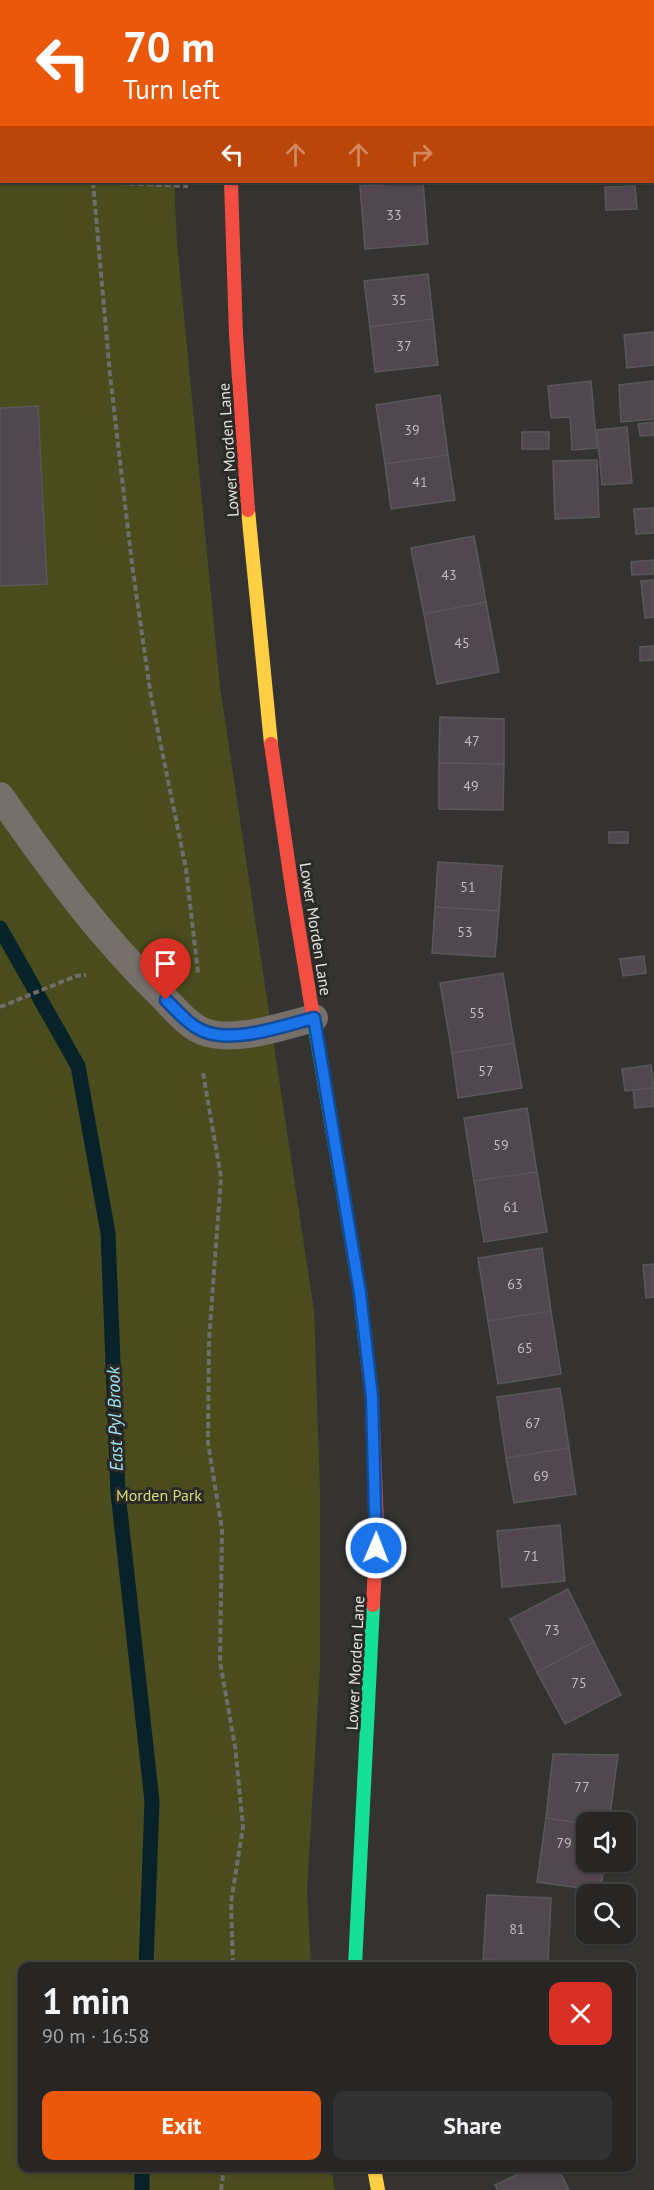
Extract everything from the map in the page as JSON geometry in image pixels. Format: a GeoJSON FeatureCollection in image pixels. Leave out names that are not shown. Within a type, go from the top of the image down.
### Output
{"type":"FeatureCollection","features":[{"type":"Feature","properties":{"kind":"street","name":"Lower Morden Lane"},"geometry":{"type":"LineString","coordinates":[[231,184],[237,335],[249,517],[267,695],[290,872],[360,1293],[372,1397],[376,1537],[355,1962]]}},
{"type":"Feature","properties":{"kind":"street"},"geometry":{"type":"LineString","coordinates":[[375,2172],[378,2190]]}},
{"type":"Feature","properties":{"kind":"lane"},"geometry":{"type":"LineString","coordinates":[[0,796],[53,873],[135,969],[182,1016],[202,1030],[219,1034],[249,1034],[314,1018]]}},
{"type":"Feature","properties":{"kind":"path"},"geometry":{"type":"LineString","coordinates":[[93,183],[110,375],[132,564],[151,697],[186,869],[198,971],[202,1030],[201,1065],[221,1177],[209,1340],[208,1443],[222,1529],[220,1662],[235,1746],[243,1827],[231,1902],[233,1962]]}},
{"type":"Feature","properties":{"kind":"path"},"geometry":{"type":"LineString","coordinates":[[162,183],[231,184]]}},
{"type":"Feature","properties":{"kind":"path"},"geometry":{"type":"LineString","coordinates":[[0,1007],[76,976]]}},
{"type":"Feature","properties":{"kind":"path"},"geometry":{"type":"LineString","coordinates":[[220,2190],[223,2172]]}},
{"type":"Feature","properties":{"kind":"green space","name":"Morden Park"},"geometry":{"type":"Polygon","coordinates":[[[0,183],[174,183],[177,244],[220,687],[314,1311],[320,1490],[320,1668],[307,1891],[311,1962],[18,1962],[18,2172],[332,2172],[335,2190],[0,2190],[0,183]]]}},
{"type":"Feature","properties":{"kind":"building"},"geometry":{"type":"Polygon","coordinates":[[[359,183],[403,183],[360,186],[359,183]]]}},
{"type":"Feature","properties":{"kind":"building"},"geometry":{"type":"Polygon","coordinates":[[[423,183],[428,244],[365,249],[360,186],[423,183]]]}},
{"type":"Feature","properties":{"kind":"building"},"geometry":{"type":"Polygon","coordinates":[[[635,186],[637,209],[606,210],[605,187],[635,186]]]}},
{"type":"Feature","properties":{"kind":"building"},"geometry":{"type":"Polygon","coordinates":[[[428,274],[433,319],[370,327],[364,281],[428,274]]]}},
{"type":"Feature","properties":{"kind":"building"},"geometry":{"type":"Polygon","coordinates":[[[433,319],[438,365],[375,372],[370,327],[433,319]]]}},
{"type":"Feature","properties":{"kind":"building"},"geometry":{"type":"Polygon","coordinates":[[[654,332],[654,365],[627,368],[624,335],[654,332]]]}},
{"type":"Feature","properties":{"kind":"building"},"geometry":{"type":"Polygon","coordinates":[[[591,381],[597,448],[572,450],[570,417],[551,418],[548,386],[591,381]]]}},
{"type":"Feature","properties":{"kind":"building"},"geometry":{"type":"Polygon","coordinates":[[[654,381],[654,419],[621,422],[619,385],[654,381]]]}},
{"type":"Feature","properties":{"kind":"building"},"geometry":{"type":"Polygon","coordinates":[[[440,395],[448,455],[385,464],[376,405],[440,395]]]}},
{"type":"Feature","properties":{"kind":"building"},"geometry":{"type":"Polygon","coordinates":[[[38,406],[47,584],[0,586],[0,408],[38,406]]]}},
{"type":"Feature","properties":{"kind":"building"},"geometry":{"type":"Polygon","coordinates":[[[654,422],[654,435],[640,436],[638,424],[654,422]]]}},
{"type":"Feature","properties":{"kind":"building"},"geometry":{"type":"Polygon","coordinates":[[[627,427],[632,483],[602,485],[597,430],[627,427]]]}},
{"type":"Feature","properties":{"kind":"building"},"geometry":{"type":"Polygon","coordinates":[[[522,432],[549,432],[549,449],[522,449],[522,432]]]}},
{"type":"Feature","properties":{"kind":"building"},"geometry":{"type":"Polygon","coordinates":[[[448,455],[455,500],[391,509],[385,464],[448,455]]]}},
{"type":"Feature","properties":{"kind":"building"},"geometry":{"type":"Polygon","coordinates":[[[597,460],[599,517],[555,519],[553,461],[597,460]]]}},
{"type":"Feature","properties":{"kind":"building"},"geometry":{"type":"Polygon","coordinates":[[[654,508],[654,533],[636,534],[634,509],[654,508]]]}},
{"type":"Feature","properties":{"kind":"building"},"geometry":{"type":"Polygon","coordinates":[[[474,536],[486,602],[424,614],[411,548],[474,536]]]}},
{"type":"Feature","properties":{"kind":"building"},"geometry":{"type":"Polygon","coordinates":[[[654,560],[654,574],[632,575],[631,562],[654,560]]]}},
{"type":"Feature","properties":{"kind":"building"},"geometry":{"type":"Polygon","coordinates":[[[654,580],[654,617],[645,618],[641,581],[654,580]]]}},
{"type":"Feature","properties":{"kind":"building"},"geometry":{"type":"Polygon","coordinates":[[[486,602],[499,672],[437,684],[424,614],[486,602]]]}},
{"type":"Feature","properties":{"kind":"building"},"geometry":{"type":"Polygon","coordinates":[[[654,646],[654,660],[640,661],[640,647],[654,646]]]}},
{"type":"Feature","properties":{"kind":"building"},"geometry":{"type":"Polygon","coordinates":[[[440,717],[504,719],[504,764],[439,763],[440,717]]]}},
{"type":"Feature","properties":{"kind":"building"},"geometry":{"type":"Polygon","coordinates":[[[439,763],[504,764],[503,810],[439,809],[439,763]]]}},
{"type":"Feature","properties":{"kind":"building"},"geometry":{"type":"Polygon","coordinates":[[[609,832],[628,832],[628,843],[609,843],[609,832]]]}},
{"type":"Feature","properties":{"kind":"building"},"geometry":{"type":"Polygon","coordinates":[[[438,862],[502,866],[499,911],[435,907],[438,862]]]}},
{"type":"Feature","properties":{"kind":"building"},"geometry":{"type":"Polygon","coordinates":[[[435,907],[499,911],[495,957],[432,953],[435,907]]]}},
{"type":"Feature","properties":{"kind":"building"},"geometry":{"type":"Polygon","coordinates":[[[644,956],[646,973],[623,976],[620,959],[644,956]]]}},
{"type":"Feature","properties":{"kind":"building"},"geometry":{"type":"Polygon","coordinates":[[[503,973],[514,1043],[452,1053],[440,983],[503,973]]]}},
{"type":"Feature","properties":{"kind":"building"},"geometry":{"type":"Polygon","coordinates":[[[514,1043],[522,1088],[458,1098],[452,1053],[514,1043]]]}},
{"type":"Feature","properties":{"kind":"building"},"geometry":{"type":"Polygon","coordinates":[[[651,1065],[654,1088],[625,1091],[622,1069],[651,1065]]]}},
{"type":"Feature","properties":{"kind":"building"},"geometry":{"type":"Polygon","coordinates":[[[654,1088],[654,1106],[635,1108],[633,1090],[654,1088]]]}},
{"type":"Feature","properties":{"kind":"building"},"geometry":{"type":"Polygon","coordinates":[[[527,1108],[537,1172],[474,1181],[464,1118],[527,1108]]]}},
{"type":"Feature","properties":{"kind":"building"},"geometry":{"type":"Polygon","coordinates":[[[537,1172],[547,1232],[484,1242],[474,1181],[537,1172]]]}},
{"type":"Feature","properties":{"kind":"building"},"geometry":{"type":"Polygon","coordinates":[[[542,1248],[551,1311],[488,1321],[478,1258],[542,1248]]]}},
{"type":"Feature","properties":{"kind":"building"},"geometry":{"type":"Polygon","coordinates":[[[654,1264],[654,1297],[646,1298],[643,1265],[654,1264]]]}},
{"type":"Feature","properties":{"kind":"building"},"geometry":{"type":"Polygon","coordinates":[[[551,1311],[561,1374],[498,1384],[488,1321],[551,1311]]]}},
{"type":"Feature","properties":{"kind":"building"},"geometry":{"type":"Polygon","coordinates":[[[560,1388],[569,1448],[506,1458],[497,1397],[560,1388]]]}},
{"type":"Feature","properties":{"kind":"building"},"geometry":{"type":"Polygon","coordinates":[[[569,1448],[576,1494],[514,1503],[506,1458],[569,1448]]]}},
{"type":"Feature","properties":{"kind":"building"},"geometry":{"type":"Polygon","coordinates":[[[560,1525],[565,1581],[502,1587],[497,1531],[560,1525]]]}},
{"type":"Feature","properties":{"kind":"building"},"geometry":{"type":"Polygon","coordinates":[[[568,1589],[594,1642],[537,1672],[510,1619],[568,1589]]]}},
{"type":"Feature","properties":{"kind":"building"},"geometry":{"type":"Polygon","coordinates":[[[594,1642],[621,1695],[565,1724],[537,1672],[594,1642]]]}},
{"type":"Feature","properties":{"kind":"building"},"geometry":{"type":"Polygon","coordinates":[[[553,1754],[618,1755],[610,1812],[576,1812],[576,1822],[546,1818],[553,1754]]]}},
{"type":"Feature","properties":{"kind":"building"},"geometry":{"type":"Polygon","coordinates":[[[546,1818],[576,1822],[576,1872],[603,1872],[602,1884],[576,1884],[576,1887],[537,1882],[546,1818]]]}},
{"type":"Feature","properties":{"kind":"building"},"geometry":{"type":"Polygon","coordinates":[[[487,1895],[551,1898],[548,1962],[483,1960],[487,1895]]]}},
{"type":"Feature","properties":{"kind":"building"},"geometry":{"type":"Polygon","coordinates":[[[483,1960],[526,1962],[483,1962],[483,1960]]]}},
{"type":"Feature","properties":{"kind":"building"},"geometry":{"type":"Polygon","coordinates":[[[523,2172],[560,2172],[569,2190],[498,2190],[495,2185],[523,2172]]]}},
{"type":"Feature","properties":{"kind":"waterway","name":"East Pyl Brook"},"geometry":{"type":"LineString","coordinates":[[0,928],[78,1066],[108,1233],[118,1493],[152,1801],[146,1962]]}},
{"type":"Feature","properties":{"kind":"waterway","name":"East Pyl Brook"},"geometry":{"type":"LineString","coordinates":[[142,2172],[142,2190]]}},
{"type":"Feature","properties":{"kind":"traffic: fast"},"geometry":{"type":"LineString","coordinates":[[314,1022],[360,1293],[365,1340]]}},
{"type":"Feature","properties":{"kind":"traffic: fast"},"geometry":{"type":"LineString","coordinates":[[355,1962],[373,1605]]}},
{"type":"Feature","properties":{"kind":"traffic: slow"},"geometry":{"type":"LineString","coordinates":[[248,510],[271,744]]}},
{"type":"Feature","properties":{"kind":"traffic: slow"},"geometry":{"type":"LineString","coordinates":[[375,2172],[378,2190]]}},
{"type":"Feature","properties":{"kind":"traffic: jam"},"geometry":{"type":"LineString","coordinates":[[231,183],[236,335],[248,510]]}},
{"type":"Feature","properties":{"kind":"traffic: jam"},"geometry":{"type":"LineString","coordinates":[[271,744],[314,1022]]}},
{"type":"Feature","properties":{"kind":"traffic: jam"},"geometry":{"type":"LineString","coordinates":[[365,1340],[372,1397],[377,1526],[373,1605]]}},
{"type":"Feature","properties":{"kind":"route"},"geometry":{"type":"LineString","coordinates":[[166,1000],[182,1016],[202,1030],[219,1034],[249,1034],[314,1018],[345,1192],[360,1293],[372,1397],[376,1548]]}}]}
